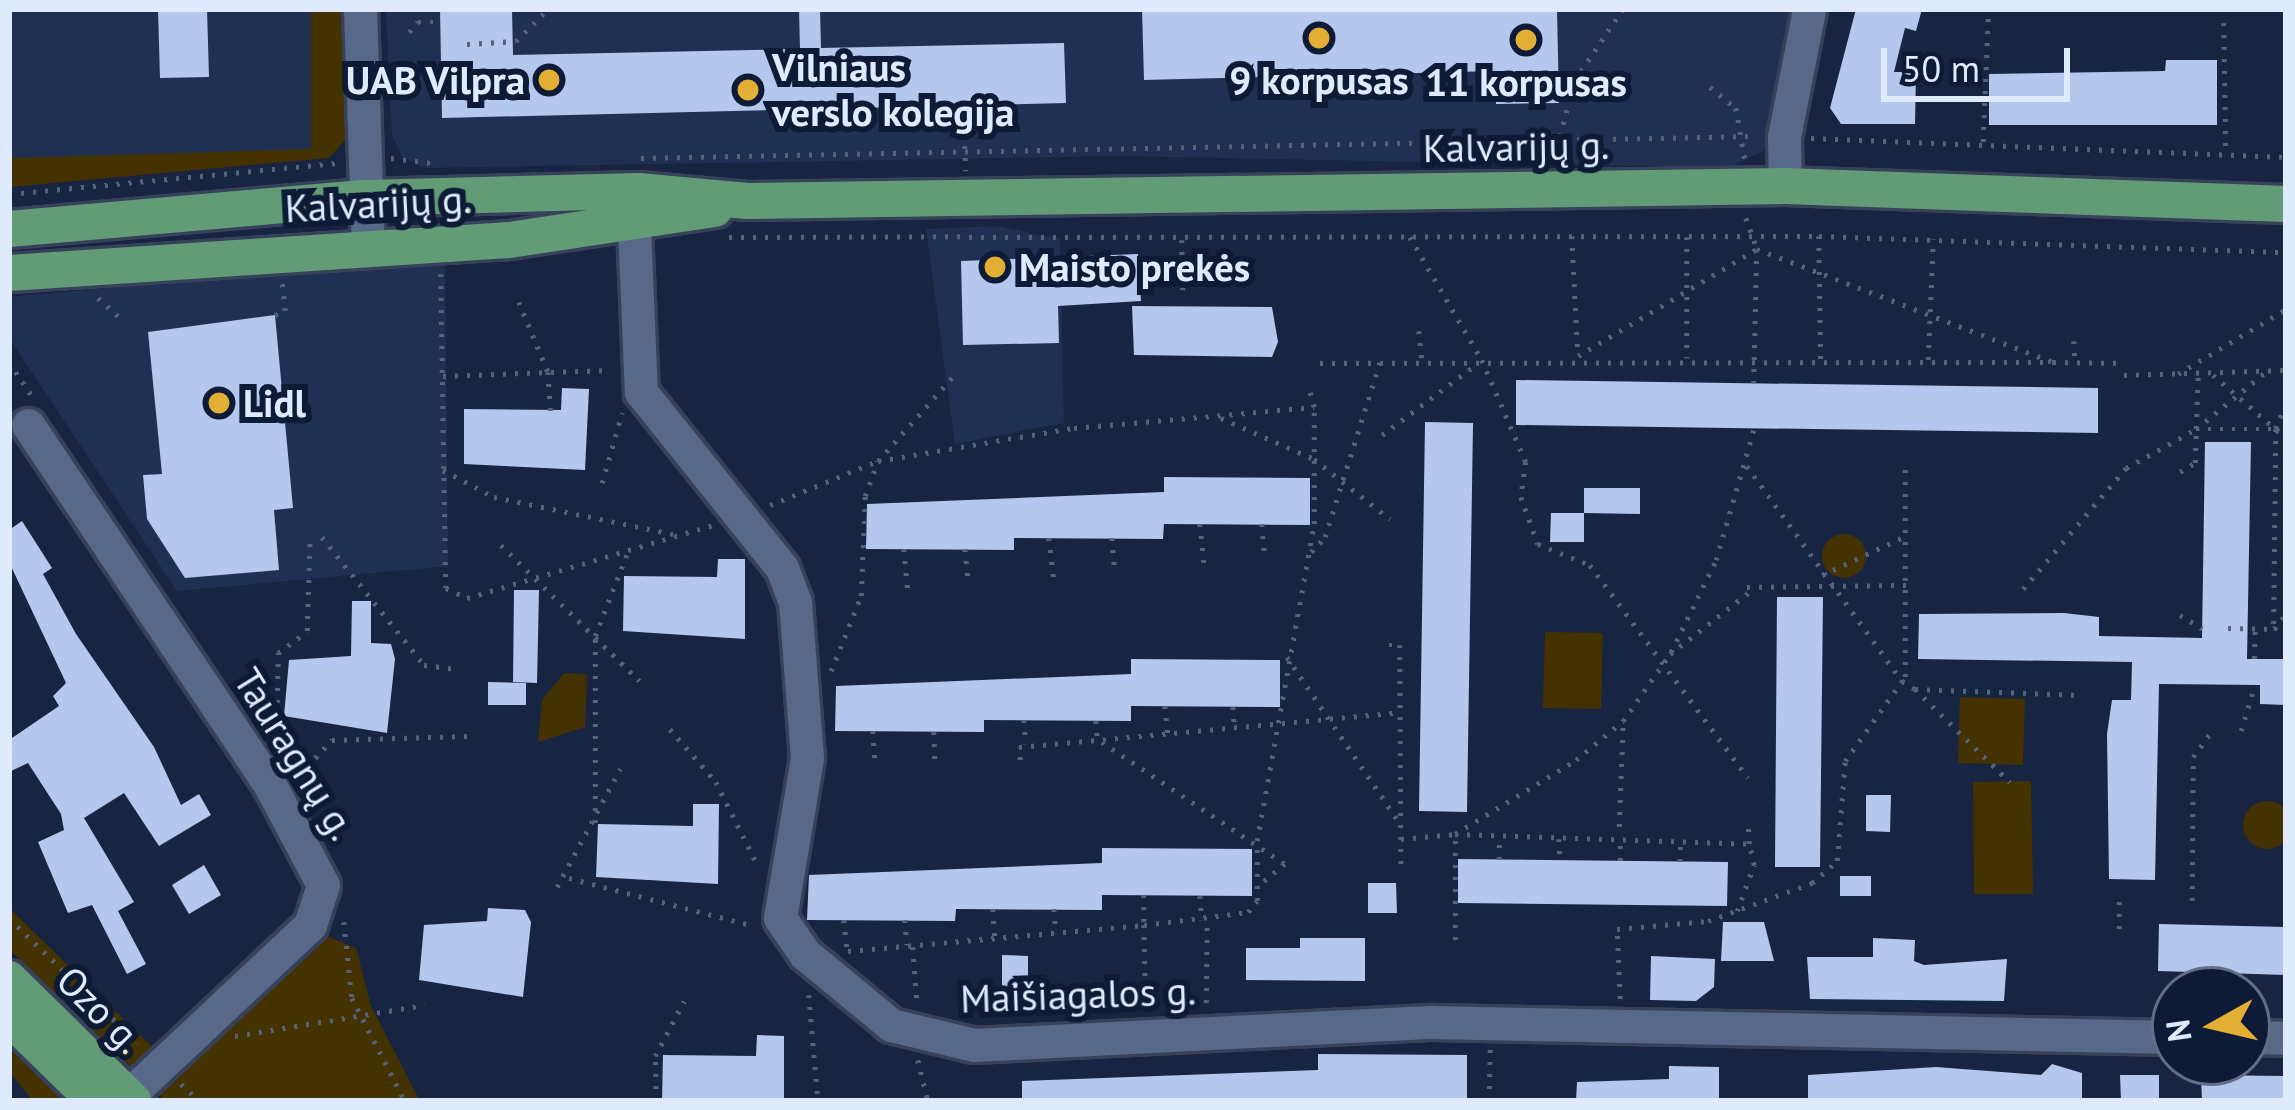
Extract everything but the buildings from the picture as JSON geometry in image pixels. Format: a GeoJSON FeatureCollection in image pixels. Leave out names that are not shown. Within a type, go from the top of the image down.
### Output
{"type":"FeatureCollection","features":[{"type":"Feature","properties":{"kind":"main road","name":"Kalvarijų g."},"geometry":{"type":"LineString","coordinates":[[9,229],[366,198],[638,191],[748,202],[1785,186],[2286,204]]}},
{"type":"Feature","properties":{"kind":"main road","name":"Kalvarijų g."},"geometry":{"type":"LineString","coordinates":[[9,273],[634,226],[748,202]]}},
{"type":"Feature","properties":{"kind":"main road","name":"Ozo g."},"geometry":{"type":"LineString","coordinates":[[9,979],[118,1099]]}},
{"type":"Feature","properties":{"kind":"main road","name":"Ozo g."},"geometry":{"type":"LineString","coordinates":[[9,1017],[118,1099]]}},
{"type":"Feature","properties":{"kind":"street"},"geometry":{"type":"LineString","coordinates":[[360,9],[368,245]]}},
{"type":"Feature","properties":{"kind":"street"},"geometry":{"type":"LineString","coordinates":[[1785,186],[1784,137],[1809,9]]}},
{"type":"Feature","properties":{"kind":"street"},"geometry":{"type":"LineString","coordinates":[[634,226],[635,369],[650,412],[743,516],[795,602],[806,758],[780,907]]}},
{"type":"Feature","properties":{"kind":"street","name":"Tauragnų g."},"geometry":{"type":"LineString","coordinates":[[28,425],[318,862],[322,906],[310,925],[118,1099]]}},
{"type":"Feature","properties":{"kind":"street","name":"Maišiagalos g."},"geometry":{"type":"LineString","coordinates":[[780,907],[806,954],[862,1005],[916,1036],[974,1045],[1433,1022],[1621,1030],[2151,1036]]}},
{"type":"Feature","properties":{"kind":"path"},"geometry":{"type":"LineString","coordinates":[[409,32],[418,22],[418,9]]}},
{"type":"Feature","properties":{"kind":"path"},"geometry":{"type":"LineString","coordinates":[[1560,136],[1574,81],[1623,9]]}},
{"type":"Feature","properties":{"kind":"path"},"geometry":{"type":"LineString","coordinates":[[466,44],[516,41],[547,10]]}},
{"type":"Feature","properties":{"kind":"path"},"geometry":{"type":"LineString","coordinates":[[1983,142],[1988,18]]}},
{"type":"Feature","properties":{"kind":"path"},"geometry":{"type":"LineString","coordinates":[[418,22],[440,22]]}},
{"type":"Feature","properties":{"kind":"path"},"geometry":{"type":"LineString","coordinates":[[2224,22],[2226,153]]}},
{"type":"Feature","properties":{"kind":"path"},"geometry":{"type":"LineString","coordinates":[[1710,87],[1736,108],[1744,136]]}},
{"type":"Feature","properties":{"kind":"path"},"geometry":{"type":"LineString","coordinates":[[631,158],[1390,147],[1560,136],[1983,142],[2286,157]]}},
{"type":"Feature","properties":{"kind":"path"},"geometry":{"type":"LineString","coordinates":[[9,194],[365,159],[452,163]]}},
{"type":"Feature","properties":{"kind":"path"},"geometry":{"type":"LineString","coordinates":[[1687,235],[1687,358]]}},
{"type":"Feature","properties":{"kind":"path"},"geometry":{"type":"LineString","coordinates":[[1572,236],[1578,356]]}},
{"type":"Feature","properties":{"kind":"path"},"geometry":{"type":"LineString","coordinates":[[1747,236],[1756,249],[2053,362]]}},
{"type":"Feature","properties":{"kind":"path"},"geometry":{"type":"LineString","coordinates":[[1819,236],[1821,359]]}},
{"type":"Feature","properties":{"kind":"path"},"geometry":{"type":"LineString","coordinates":[[969,237],[1819,236],[2286,252]]}},
{"type":"Feature","properties":{"kind":"path"},"geometry":{"type":"LineString","coordinates":[[726,237],[929,237]]}},
{"type":"Feature","properties":{"kind":"path"},"geometry":{"type":"LineString","coordinates":[[1410,237],[1482,360],[1526,462],[1521,497],[1538,544],[1590,565],[1748,778]]}},
{"type":"Feature","properties":{"kind":"path"},"geometry":{"type":"LineString","coordinates":[[1928,360],[1933,239]]}},
{"type":"Feature","properties":{"kind":"path"},"geometry":{"type":"LineString","coordinates":[[1182,240],[1183,290]]}},
{"type":"Feature","properties":{"kind":"path"},"geometry":{"type":"LineString","coordinates":[[1578,356],[1756,249]]}},
{"type":"Feature","properties":{"kind":"path"},"geometry":{"type":"LineString","coordinates":[[1754,383],[1756,249]]}},
{"type":"Feature","properties":{"kind":"path"},"geometry":{"type":"LineString","coordinates":[[441,261],[446,588],[467,598],[743,516],[878,461],[1314,407]]}},
{"type":"Feature","properties":{"kind":"path"},"geometry":{"type":"LineString","coordinates":[[275,315],[285,311],[281,272]]}},
{"type":"Feature","properties":{"kind":"path"},"geometry":{"type":"LineString","coordinates":[[519,302],[548,372],[551,415]]}},
{"type":"Feature","properties":{"kind":"path"},"geometry":{"type":"LineString","coordinates":[[108,307],[125,322]]}},
{"type":"Feature","properties":{"kind":"path"},"geometry":{"type":"LineString","coordinates":[[2178,375],[2286,309]]}},
{"type":"Feature","properties":{"kind":"path"},"geometry":{"type":"LineString","coordinates":[[1419,331],[1422,362]]}},
{"type":"Feature","properties":{"kind":"path"},"geometry":{"type":"LineString","coordinates":[[2074,341],[2075,362]]}},
{"type":"Feature","properties":{"kind":"path"},"geometry":{"type":"LineString","coordinates":[[1320,363],[1578,356],[2125,363]]}},
{"type":"Feature","properties":{"kind":"path"},"geometry":{"type":"LineString","coordinates":[[1382,435],[1482,360]]}},
{"type":"Feature","properties":{"kind":"path"},"geometry":{"type":"LineString","coordinates":[[1311,552],[1343,482],[1380,362]]}},
{"type":"Feature","properties":{"kind":"path"},"geometry":{"type":"LineString","coordinates":[[443,376],[635,369],[602,483]]}},
{"type":"Feature","properties":{"kind":"path"},"geometry":{"type":"LineString","coordinates":[[2023,589],[2126,468],[2196,429],[2268,370]]}},
{"type":"Feature","properties":{"kind":"path"},"geometry":{"type":"LineString","coordinates":[[2125,375],[2286,370]]}},
{"type":"Feature","properties":{"kind":"path"},"geometry":{"type":"LineString","coordinates":[[829,677],[861,596],[865,496],[878,461],[958,371]]}},
{"type":"Feature","properties":{"kind":"path"},"geometry":{"type":"LineString","coordinates":[[2180,472],[2195,463],[2198,374]]}},
{"type":"Feature","properties":{"kind":"path"},"geometry":{"type":"LineString","coordinates":[[2211,374],[2286,438]]}},
{"type":"Feature","properties":{"kind":"path"},"geometry":{"type":"LineString","coordinates":[[818,1101],[806,954],[1248,912],[1257,888],[1257,841],[1283,724],[1287,657],[1311,552],[1314,407],[1310,393]]}},
{"type":"Feature","properties":{"kind":"path"},"geometry":{"type":"LineString","coordinates":[[2274,629],[2276,429],[2286,404]]}},
{"type":"Feature","properties":{"kind":"path"},"geometry":{"type":"LineString","coordinates":[[1216,416],[1314,459],[1390,519]]}},
{"type":"Feature","properties":{"kind":"path"},"geometry":{"type":"LineString","coordinates":[[2196,429],[2276,429],[2286,422]]}},
{"type":"Feature","properties":{"kind":"path"},"geometry":{"type":"LineString","coordinates":[[1455,834],[1623,722],[1670,654],[1747,466],[1754,428]]}},
{"type":"Feature","properties":{"kind":"path"},"geometry":{"type":"LineString","coordinates":[[1747,466],[1902,681],[1916,689],[2009,782]]}},
{"type":"Feature","properties":{"kind":"path"},"geometry":{"type":"LineString","coordinates":[[1621,1030],[1617,928],[1737,911],[1812,884],[1837,861],[1845,761],[1902,681],[1908,585],[1905,467]]}},
{"type":"Feature","properties":{"kind":"path"},"geometry":{"type":"LineString","coordinates":[[443,470],[494,497],[677,535]]}},
{"type":"Feature","properties":{"kind":"path"},"geometry":{"type":"LineString","coordinates":[[1200,524],[1204,562]]}},
{"type":"Feature","properties":{"kind":"path"},"geometry":{"type":"LineString","coordinates":[[1262,524],[1265,556]]}},
{"type":"Feature","properties":{"kind":"path"},"geometry":{"type":"LineString","coordinates":[[432,528],[444,527]]}},
{"type":"Feature","properties":{"kind":"path"},"geometry":{"type":"LineString","coordinates":[[1822,575],[1907,536]]}},
{"type":"Feature","properties":{"kind":"path"},"geometry":{"type":"LineString","coordinates":[[322,537],[424,665],[457,669]]}},
{"type":"Feature","properties":{"kind":"path"},"geometry":{"type":"LineString","coordinates":[[291,737],[277,715],[278,652],[307,631],[310,538]]}},
{"type":"Feature","properties":{"kind":"path"},"geometry":{"type":"LineString","coordinates":[[1049,538],[1054,577]]}},
{"type":"Feature","properties":{"kind":"path"},"geometry":{"type":"LineString","coordinates":[[1112,538],[1115,571]]}},
{"type":"Feature","properties":{"kind":"path"},"geometry":{"type":"LineString","coordinates":[[501,545],[640,681]]}},
{"type":"Feature","properties":{"kind":"path"},"geometry":{"type":"LineString","coordinates":[[595,823],[595,636],[629,549]]}},
{"type":"Feature","properties":{"kind":"path"},"geometry":{"type":"LineString","coordinates":[[904,549],[908,591]]}},
{"type":"Feature","properties":{"kind":"path"},"geometry":{"type":"LineString","coordinates":[[965,549],[969,585]]}},
{"type":"Feature","properties":{"kind":"path"},"geometry":{"type":"LineString","coordinates":[[1670,654],[1748,590],[1908,585]]}},
{"type":"Feature","properties":{"kind":"path"},"geometry":{"type":"LineString","coordinates":[[2274,629],[2286,614]]}},
{"type":"Feature","properties":{"kind":"path"},"geometry":{"type":"LineString","coordinates":[[2180,615],[2202,628]]}},
{"type":"Feature","properties":{"kind":"path"},"geometry":{"type":"LineString","coordinates":[[2228,628],[2286,629]]}},
{"type":"Feature","properties":{"kind":"path"},"geometry":{"type":"LineString","coordinates":[[2254,659],[2255,629]]}},
{"type":"Feature","properties":{"kind":"path"},"geometry":{"type":"LineString","coordinates":[[1389,645],[1400,646],[1401,864]]}},
{"type":"Feature","properties":{"kind":"path"},"geometry":{"type":"LineString","coordinates":[[1287,657],[1401,825]]}},
{"type":"Feature","properties":{"kind":"path"},"geometry":{"type":"LineString","coordinates":[[2241,731],[2255,685]]}},
{"type":"Feature","properties":{"kind":"path"},"geometry":{"type":"LineString","coordinates":[[1916,689],[2081,695]]}},
{"type":"Feature","properties":{"kind":"path"},"geometry":{"type":"LineString","coordinates":[[1165,706],[1168,736]]}},
{"type":"Feature","properties":{"kind":"path"},"geometry":{"type":"LineString","coordinates":[[1233,707],[1235,729]]}},
{"type":"Feature","properties":{"kind":"path"},"geometry":{"type":"LineString","coordinates":[[1026,747],[1400,712]]}},
{"type":"Feature","properties":{"kind":"path"},"geometry":{"type":"LineString","coordinates":[[1020,760],[1026,747],[1024,720]]}},
{"type":"Feature","properties":{"kind":"path"},"geometry":{"type":"LineString","coordinates":[[1096,721],[1100,742],[1257,841],[1285,864],[1257,888]]}},
{"type":"Feature","properties":{"kind":"path"},"geometry":{"type":"LineString","coordinates":[[1619,826],[1623,722]]}},
{"type":"Feature","properties":{"kind":"path"},"geometry":{"type":"LineString","coordinates":[[569,878],[742,928],[780,907],[716,782],[670,729]]}},
{"type":"Feature","properties":{"kind":"path"},"geometry":{"type":"LineString","coordinates":[[873,731],[874,763]]}},
{"type":"Feature","properties":{"kind":"path"},"geometry":{"type":"LineString","coordinates":[[2192,901],[2193,758],[2212,731]]}},
{"type":"Feature","properties":{"kind":"path"},"geometry":{"type":"LineString","coordinates":[[934,732],[935,763]]}},
{"type":"Feature","properties":{"kind":"path"},"geometry":{"type":"LineString","coordinates":[[315,758],[332,740],[467,736]]}},
{"type":"Feature","properties":{"kind":"path"},"geometry":{"type":"LineString","coordinates":[[557,886],[569,878],[620,769]]}},
{"type":"Feature","properties":{"kind":"path"},"geometry":{"type":"LineString","coordinates":[[1737,911],[1754,865],[1748,823]]}},
{"type":"Feature","properties":{"kind":"path"},"geometry":{"type":"LineString","coordinates":[[1455,834],[1455,940]]}},
{"type":"Feature","properties":{"kind":"path"},"geometry":{"type":"LineString","coordinates":[[1401,839],[1455,834],[1749,844]]}},
{"type":"Feature","properties":{"kind":"path"},"geometry":{"type":"LineString","coordinates":[[1499,836],[1499,860]]}},
{"type":"Feature","properties":{"kind":"path"},"geometry":{"type":"LineString","coordinates":[[1559,839],[1560,860]]}},
{"type":"Feature","properties":{"kind":"path"},"geometry":{"type":"LineString","coordinates":[[1620,841],[1620,861]]}},
{"type":"Feature","properties":{"kind":"path"},"geometry":{"type":"LineString","coordinates":[[1680,842],[1680,862]]}},
{"type":"Feature","properties":{"kind":"path"},"geometry":{"type":"LineString","coordinates":[[1144,895],[1147,1036]]}},
{"type":"Feature","properties":{"kind":"path"},"geometry":{"type":"LineString","coordinates":[[1200,896],[1206,1033]]}},
{"type":"Feature","properties":{"kind":"path"},"geometry":{"type":"LineString","coordinates":[[2119,899],[2119,929]]}},
{"type":"Feature","properties":{"kind":"path"},"geometry":{"type":"LineString","coordinates":[[993,909],[995,938]]}},
{"type":"Feature","properties":{"kind":"path"},"geometry":{"type":"LineString","coordinates":[[1054,909],[1056,933]]}},
{"type":"Feature","properties":{"kind":"path"},"geometry":{"type":"LineString","coordinates":[[9,918],[171,1054],[199,1101]]}},
{"type":"Feature","properties":{"kind":"path"},"geometry":{"type":"LineString","coordinates":[[844,920],[847,951]]}},
{"type":"Feature","properties":{"kind":"path"},"geometry":{"type":"LineString","coordinates":[[904,920],[907,946]]}},
{"type":"Feature","properties":{"kind":"path"},"geometry":{"type":"LineString","coordinates":[[656,1101],[655,1056],[684,1001]]}},
{"type":"Feature","properties":{"kind":"path"},"geometry":{"type":"LineString","coordinates":[[171,1054],[424,1005]]}},
{"type":"Feature","properties":{"kind":"path"},"geometry":{"type":"LineString","coordinates":[[1489,1101],[1490,1025]]}},
{"type":"Feature","properties":{"kind":"shaded area"},"geometry":{"type":"Polygon","coordinates":[[[9,9],[311,9],[312,150],[9,158],[9,9]]]}},
{"type":"Feature","properties":{"kind":"shaded area"},"geometry":{"type":"Polygon","coordinates":[[[311,9],[345,9],[346,139],[329,158],[9,187],[9,158],[311,149],[311,9]]]}},
{"type":"Feature","properties":{"kind":"shaded area"},"geometry":{"type":"Polygon","coordinates":[[[386,9],[1798,9],[1764,151],[1727,168],[1119,156],[424,168],[402,156],[392,135],[386,9]]]}},
{"type":"Feature","properties":{"kind":"shaded area"},"geometry":{"type":"Polygon","coordinates":[[[997,226],[1060,239],[1064,423],[955,444],[926,229],[997,226]]]}},
{"type":"Feature","properties":{"kind":"shaded area"},"geometry":{"type":"Polygon","coordinates":[[[445,256],[448,566],[177,591],[9,338],[9,297],[445,256]]]}},
{"type":"Feature","properties":{"kind":"shaded area"},"geometry":{"type":"Polygon","coordinates":[[[1844,534],[1859,541],[1866,556],[1859,571],[1844,578],[1829,571],[1822,556],[1829,541],[1844,534]]]}},
{"type":"Feature","properties":{"kind":"shaded area"},"geometry":{"type":"Polygon","coordinates":[[[1545,632],[1603,633],[1601,709],[1543,708],[1545,632]]]}},
{"type":"Feature","properties":{"kind":"shaded area"},"geometry":{"type":"Polygon","coordinates":[[[564,673],[587,674],[585,727],[538,742],[542,700],[564,673]]]}},
{"type":"Feature","properties":{"kind":"shaded area"},"geometry":{"type":"Polygon","coordinates":[[[1960,697],[2025,699],[2023,765],[1958,763],[1960,697]]]}},
{"type":"Feature","properties":{"kind":"shaded area"},"geometry":{"type":"Polygon","coordinates":[[[2031,781],[2033,894],[1974,894],[1973,782],[2031,781]]]}},
{"type":"Feature","properties":{"kind":"shaded area"},"geometry":{"type":"Polygon","coordinates":[[[2267,801],[2284,808],[2291,825],[2284,842],[2267,849],[2250,842],[2243,825],[2250,808],[2267,801]]]}},
{"type":"Feature","properties":{"kind":"shaded area"},"geometry":{"type":"Polygon","coordinates":[[[9,908],[174,1068],[320,933],[356,948],[371,1006],[420,1101],[166,1101],[9,949],[9,908]]]}},
{"type":"Feature","properties":{"kind":"shaded area"},"geometry":{"type":"Polygon","coordinates":[[[9,1039],[72,1101],[33,1101],[9,1071],[9,1039]]]}},
{"type":"Feature","properties":{"kind":"place","name":"9 korpusas"},"geometry":{"type":"Point","coordinates":[1319,38]}},
{"type":"Feature","properties":{"kind":"place","name":"11 korpusas"},"geometry":{"type":"Point","coordinates":[1526,40]}},
{"type":"Feature","properties":{"kind":"place","name":"UAB Vilpra"},"geometry":{"type":"Point","coordinates":[549,80]}},
{"type":"Feature","properties":{"kind":"place","name":"Vilniaus verslo kolegija"},"geometry":{"type":"Point","coordinates":[748,90]}},
{"type":"Feature","properties":{"kind":"place","name":"Maisto prekės"},"geometry":{"type":"Point","coordinates":[995,267]}},
{"type":"Feature","properties":{"kind":"place","name":"Lidl"},"geometry":{"type":"Point","coordinates":[219,403]}}]}
